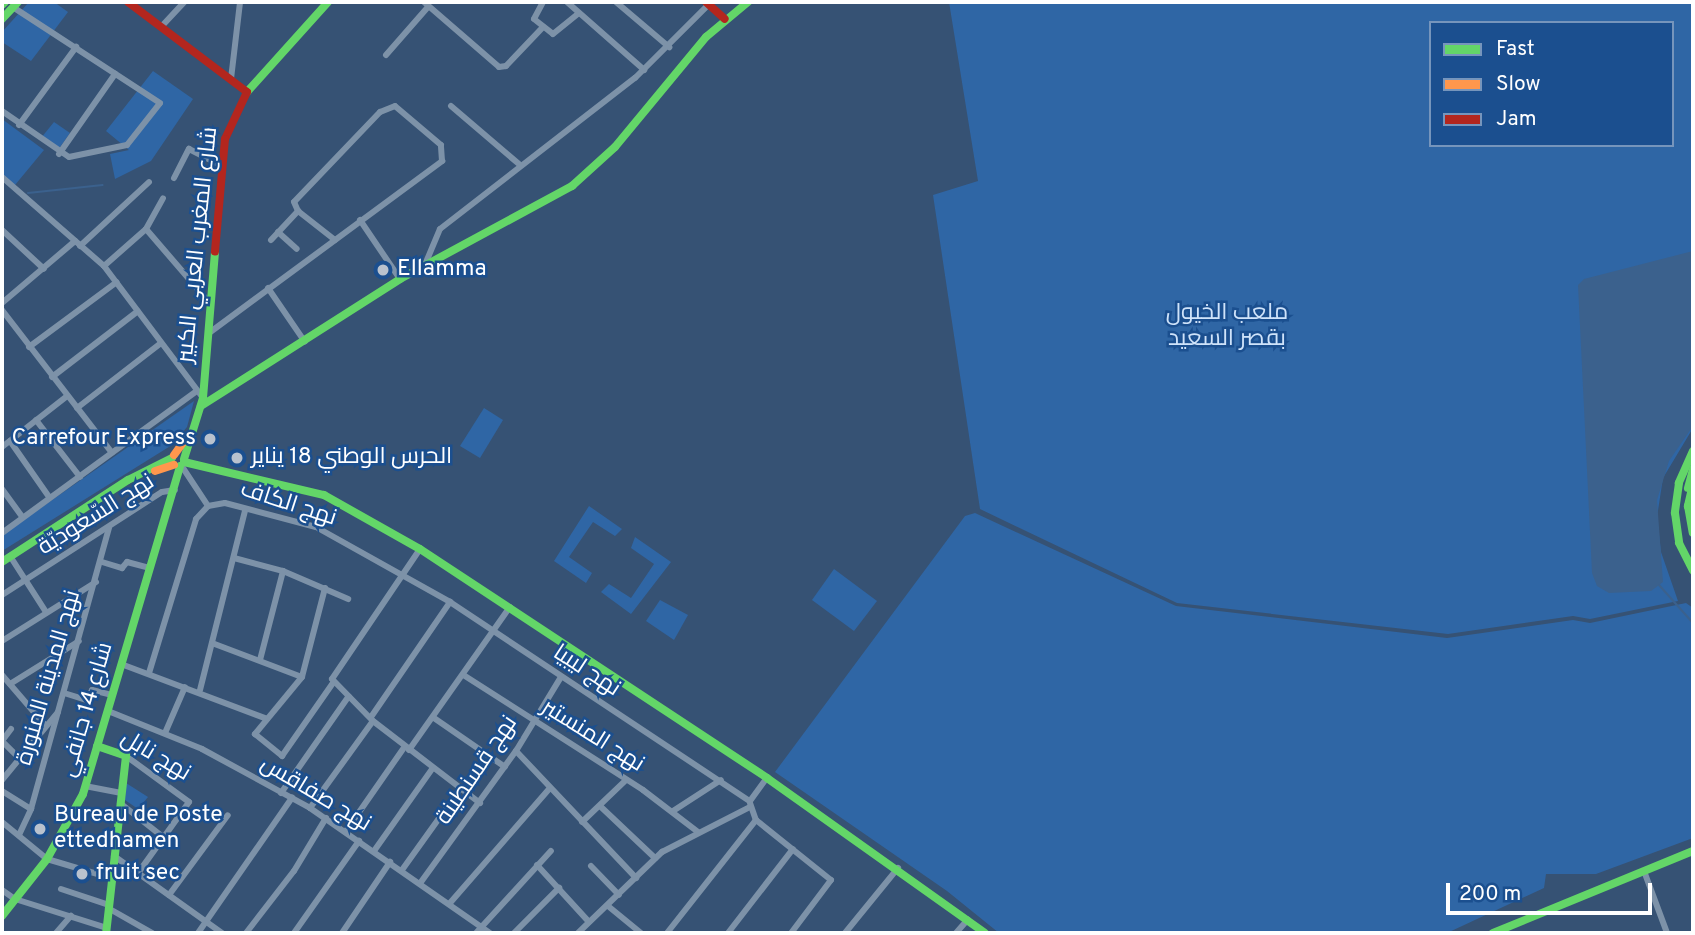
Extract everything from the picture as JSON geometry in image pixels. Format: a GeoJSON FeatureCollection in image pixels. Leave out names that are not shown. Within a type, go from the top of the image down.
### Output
{"type":"FeatureCollection","features":[{"type":"Feature","properties":{"kind":"street"},"geometry":{"type":"LineString","coordinates":[[128,2],[247,92]]}},
{"type":"Feature","properties":{"kind":"street"},"geometry":{"type":"LineString","coordinates":[[161,27],[184,2]]}},
{"type":"Feature","properties":{"kind":"street"},"geometry":{"type":"LineString","coordinates":[[231,79],[240,2]]}},
{"type":"Feature","properties":{"kind":"street","name":"شارع المغرب العربي الكبير"},"geometry":{"type":"LineString","coordinates":[[173,492],[178,462],[194,428],[200,398],[225,139],[247,92],[328,2]]}},
{"type":"Feature","properties":{"kind":"street"},"geometry":{"type":"LineString","coordinates":[[543,2],[533,16],[543,27],[557,33],[579,13]]}},
{"type":"Feature","properties":{"kind":"street"},"geometry":{"type":"LineString","coordinates":[[567,2],[644,70]]}},
{"type":"Feature","properties":{"kind":"street"},"geometry":{"type":"LineString","coordinates":[[616,2],[668,47]]}},
{"type":"Feature","properties":{"kind":"street"},"geometry":{"type":"LineString","coordinates":[[2,533],[112,453],[200,398],[305,342],[400,279],[572,186],[615,147],[725,19],[748,2]]}},
{"type":"Feature","properties":{"kind":"street"},"geometry":{"type":"LineString","coordinates":[[424,267],[440,229],[519,164],[644,70],[707,3],[725,19]]}},
{"type":"Feature","properties":{"kind":"street"},"geometry":{"type":"LineString","coordinates":[[2,19],[15,4],[160,103],[127,145],[76,157],[59,155],[2,111]]}},
{"type":"Feature","properties":{"kind":"street"},"geometry":{"type":"LineString","coordinates":[[386,55],[426,4],[499,67],[506,66],[543,27]]}},
{"type":"Feature","properties":{"kind":"street"},"geometry":{"type":"LineString","coordinates":[[19,125],[76,47]]}},
{"type":"Feature","properties":{"kind":"street"},"geometry":{"type":"LineString","coordinates":[[59,155],[115,74]]}},
{"type":"Feature","properties":{"kind":"street"},"geometry":{"type":"LineString","coordinates":[[206,335],[335,240],[445,157],[441,145],[396,106],[380,112],[294,202],[298,211],[335,240]]}},
{"type":"Feature","properties":{"kind":"street"},"geometry":{"type":"LineString","coordinates":[[451,106],[519,164]]}},
{"type":"Feature","properties":{"kind":"street"},"geometry":{"type":"LineString","coordinates":[[174,178],[189,149],[223,166]]}},
{"type":"Feature","properties":{"kind":"street"},"geometry":{"type":"LineString","coordinates":[[2,177],[104,266],[200,398]]}},
{"type":"Feature","properties":{"kind":"street"},"geometry":{"type":"LineString","coordinates":[[2,303],[77,244],[149,182]]}},
{"type":"Feature","properties":{"kind":"street"},"geometry":{"type":"LineString","coordinates":[[104,266],[146,229],[163,198]]}},
{"type":"Feature","properties":{"kind":"street"},"geometry":{"type":"LineString","coordinates":[[271,240],[298,211]]}},
{"type":"Feature","properties":{"kind":"street"},"geometry":{"type":"LineString","coordinates":[[360,220],[400,279]]}},
{"type":"Feature","properties":{"kind":"street"},"geometry":{"type":"LineString","coordinates":[[146,229],[208,301]]}},
{"type":"Feature","properties":{"kind":"street"},"geometry":{"type":"LineString","coordinates":[[2,230],[44,269]]}},
{"type":"Feature","properties":{"kind":"street"},"geometry":{"type":"LineString","coordinates":[[278,232],[296,249]]}},
{"type":"Feature","properties":{"kind":"street"},"geometry":{"type":"LineString","coordinates":[[29,347],[117,282]]}},
{"type":"Feature","properties":{"kind":"street"},"geometry":{"type":"LineString","coordinates":[[268,288],[305,342]]}},
{"type":"Feature","properties":{"kind":"street"},"geometry":{"type":"LineString","coordinates":[[2,310],[112,453]]}},
{"type":"Feature","properties":{"kind":"street"},"geometry":{"type":"LineString","coordinates":[[52,377],[138,311]]}},
{"type":"Feature","properties":{"kind":"street"},"geometry":{"type":"LineString","coordinates":[[77,408],[161,343]]}},
{"type":"Feature","properties":{"kind":"street"},"geometry":{"type":"LineString","coordinates":[[2,447],[67,396]]}},
{"type":"Feature","properties":{"kind":"street"},"geometry":{"type":"LineString","coordinates":[[36,420],[80,477]]}},
{"type":"Feature","properties":{"kind":"street"},"geometry":{"type":"LineString","coordinates":[[10,441],[50,497]]}},
{"type":"Feature","properties":{"kind":"street"},"geometry":{"type":"LineString","coordinates":[[1693,451],[1675,498],[1676,529],[1693,582]]}},
{"type":"Feature","properties":{"kind":"street"},"geometry":{"type":"LineString","coordinates":[[178,462],[208,506]]}},
{"type":"Feature","properties":{"kind":"street"},"geometry":{"type":"LineString","coordinates":[[2,562],[128,480],[178,462],[324,495],[420,549],[510,607],[767,778],[985,933]]}},
{"type":"Feature","properties":{"kind":"street"},"geometry":{"type":"LineString","coordinates":[[1693,469],[1688,506],[1693,533]]}},
{"type":"Feature","properties":{"kind":"street"},"geometry":{"type":"LineString","coordinates":[[1688,506],[1693,484]]}},
{"type":"Feature","properties":{"kind":"street"},"geometry":{"type":"LineString","coordinates":[[2,489],[22,517]]}},
{"type":"Feature","properties":{"kind":"street","name":"نهج السّعوديّة"},"geometry":{"type":"LineString","coordinates":[[2,595],[109,528],[173,492]]}},
{"type":"Feature","properties":{"kind":"street","name":"شارع 14 جانفي"},"geometry":{"type":"LineString","coordinates":[[2,916],[47,859],[85,786],[173,492]]}},
{"type":"Feature","properties":{"kind":"street","name":"نهج الكاف"},"geometry":{"type":"LineString","coordinates":[[149,673],[192,529],[208,506],[225,503],[245,511],[316,527],[402,576]]}},
{"type":"Feature","properties":{"kind":"street"},"geometry":{"type":"LineString","coordinates":[[200,690],[245,511]]}},
{"type":"Feature","properties":{"kind":"street","name":"نهج المدينة المنورة"},"geometry":{"type":"LineString","coordinates":[[19,835],[31,809],[102,562],[109,528]]}},
{"type":"Feature","properties":{"kind":"street"},"geometry":{"type":"LineString","coordinates":[[326,588],[302,677],[255,732],[282,756],[420,549]]}},
{"type":"Feature","properties":{"kind":"street"},"geometry":{"type":"LineString","coordinates":[[1683,553],[1693,571]]}},
{"type":"Feature","properties":{"kind":"street"},"geometry":{"type":"LineString","coordinates":[[10,556],[46,612]]}},
{"type":"Feature","properties":{"kind":"street"},"geometry":{"type":"LineString","coordinates":[[234,558],[283,571],[348,599]]}},
{"type":"Feature","properties":{"kind":"street"},"geometry":{"type":"LineString","coordinates":[[102,562],[122,568],[127,562],[149,568]]}},
{"type":"Feature","properties":{"kind":"street"},"geometry":{"type":"LineString","coordinates":[[260,660],[283,571]]}},
{"type":"Feature","properties":{"kind":"street","name":"نهج ليبيا"},"geometry":{"type":"LineString","coordinates":[[402,576],[450,602],[721,780],[750,804]]}},
{"type":"Feature","properties":{"kind":"street"},"geometry":{"type":"LineString","coordinates":[[2,640],[96,582]]}},
{"type":"Feature","properties":{"kind":"street"},"geometry":{"type":"LineString","coordinates":[[310,808],[450,602]]}},
{"type":"Feature","properties":{"kind":"street"},"geometry":{"type":"LineString","coordinates":[[346,831],[464,676],[510,607]]}},
{"type":"Feature","properties":{"kind":"street"},"geometry":{"type":"LineString","coordinates":[[10,684],[79,641]]}},
{"type":"Feature","properties":{"kind":"street"},"geometry":{"type":"LineString","coordinates":[[212,643],[302,677]]}},
{"type":"Feature","properties":{"kind":"street"},"geometry":{"type":"LineString","coordinates":[[121,664],[200,690],[267,719]]}},
{"type":"Feature","properties":{"kind":"street"},"geometry":{"type":"LineString","coordinates":[[2,675],[45,725]]}},
{"type":"Feature","properties":{"kind":"street","name":"نهج المنستير"},"geometry":{"type":"LineString","coordinates":[[464,676],[673,811],[698,832]]}},
{"type":"Feature","properties":{"kind":"street","name":"نهج قسنطينة"},"geometry":{"type":"LineString","coordinates":[[421,882],[516,751],[561,677]]}},
{"type":"Feature","properties":{"kind":"street"},"geometry":{"type":"LineString","coordinates":[[332,681],[372,719],[432,769],[480,803]]}},
{"type":"Feature","properties":{"kind":"street"},"geometry":{"type":"LineString","coordinates":[[165,733],[185,687]]}},
{"type":"Feature","properties":{"kind":"street"},"geometry":{"type":"LineString","coordinates":[[64,693],[87,700],[92,690],[112,695]]}},
{"type":"Feature","properties":{"kind":"street"},"geometry":{"type":"LineString","coordinates":[[281,793],[349,696]]}},
{"type":"Feature","properties":{"kind":"street"},"geometry":{"type":"LineString","coordinates":[[2,780],[59,710]]}},
{"type":"Feature","properties":{"kind":"street","name":"نهج صفاقس"},"geometry":{"type":"LineString","coordinates":[[108,711],[165,733],[310,808],[421,882],[490,933]]}},
{"type":"Feature","properties":{"kind":"street"},"geometry":{"type":"LineString","coordinates":[[433,718],[505,767]]}},
{"type":"Feature","properties":{"kind":"street"},"geometry":{"type":"LineString","coordinates":[[12,729],[2,741],[19,758]]}},
{"type":"Feature","properties":{"kind":"street","name":"نهج نابل"},"geometry":{"type":"LineString","coordinates":[[97,746],[126,756],[189,803],[163,836]]}},
{"type":"Feature","properties":{"kind":"street"},"geometry":{"type":"LineString","coordinates":[[516,751],[635,878]]}},
{"type":"Feature","properties":{"kind":"street"},"geometry":{"type":"LineString","coordinates":[[2,890],[15,899],[106,930],[126,756]]}},
{"type":"Feature","properties":{"kind":"street"},"geometry":{"type":"LineString","coordinates":[[374,851],[432,769]]}},
{"type":"Feature","properties":{"kind":"street"},"geometry":{"type":"LineString","coordinates":[[578,933],[655,858],[750,804],[767,778]]}},
{"type":"Feature","properties":{"kind":"street"},"geometry":{"type":"LineString","coordinates":[[582,822],[626,780]]}},
{"type":"Feature","properties":{"kind":"street"},"geometry":{"type":"LineString","coordinates":[[673,811],[721,780]]}},
{"type":"Feature","properties":{"kind":"street"},"geometry":{"type":"LineString","coordinates":[[85,786],[121,793]]}},
{"type":"Feature","properties":{"kind":"street"},"geometry":{"type":"LineString","coordinates":[[450,903],[550,788]]}},
{"type":"Feature","properties":{"kind":"street"},"geometry":{"type":"LineString","coordinates":[[402,870],[460,789]]}},
{"type":"Feature","properties":{"kind":"street"},"geometry":{"type":"LineString","coordinates":[[2,791],[31,809]]}},
{"type":"Feature","properties":{"kind":"street"},"geometry":{"type":"LineString","coordinates":[[198,933],[268,838],[292,798]]}},
{"type":"Feature","properties":{"kind":"street"},"geometry":{"type":"LineString","coordinates":[[120,803],[163,836],[138,873]]}},
{"type":"Feature","properties":{"kind":"street"},"geometry":{"type":"LineString","coordinates":[[750,804],[756,820],[831,880],[791,933]]}},
{"type":"Feature","properties":{"kind":"street"},"geometry":{"type":"LineString","coordinates":[[600,806],[655,858]]}},
{"type":"Feature","properties":{"kind":"street"},"geometry":{"type":"LineString","coordinates":[[169,895],[228,815]]}},
{"type":"Feature","properties":{"kind":"street"},"geometry":{"type":"LineString","coordinates":[[246,933],[294,871],[326,818]]}},
{"type":"Feature","properties":{"kind":"street"},"geometry":{"type":"LineString","coordinates":[[667,933],[756,820]]}},
{"type":"Feature","properties":{"kind":"street"},"geometry":{"type":"LineString","coordinates":[[2,822],[47,859],[111,878]]}},
{"type":"Feature","properties":{"kind":"street"},"geometry":{"type":"LineString","coordinates":[[294,933],[359,841]]}},
{"type":"Feature","properties":{"kind":"street"},"geometry":{"type":"LineString","coordinates":[[728,933],[793,849]]}},
{"type":"Feature","properties":{"kind":"street"},"geometry":{"type":"LineString","coordinates":[[476,933],[551,851]]}},
{"type":"Feature","properties":{"kind":"street"},"geometry":{"type":"LineString","coordinates":[[1493,933],[1693,851]]}},
{"type":"Feature","properties":{"kind":"street"},"geometry":{"type":"LineString","coordinates":[[114,856],[222,933]]}},
{"type":"Feature","properties":{"kind":"street"},"geometry":{"type":"LineString","coordinates":[[342,933],[390,862]]}},
{"type":"Feature","properties":{"kind":"street"},"geometry":{"type":"LineString","coordinates":[[537,865],[589,922]]}},
{"type":"Feature","properties":{"kind":"street"},"geometry":{"type":"LineString","coordinates":[[592,866],[619,895]]}},
{"type":"Feature","properties":{"kind":"street"},"geometry":{"type":"LineString","coordinates":[[845,933],[898,869]]}},
{"type":"Feature","properties":{"kind":"street"},"geometry":{"type":"LineString","coordinates":[[1644,871],[1667,933]]}},
{"type":"Feature","properties":{"kind":"street"},"geometry":{"type":"LineString","coordinates":[[514,933],[559,888]]}},
{"type":"Feature","properties":{"kind":"street"},"geometry":{"type":"LineString","coordinates":[[61,889],[108,906],[152,933]]}},
{"type":"Feature","properties":{"kind":"street"},"geometry":{"type":"LineString","coordinates":[[608,906],[641,933]]}},
{"type":"Feature","properties":{"kind":"street"},"geometry":{"type":"LineString","coordinates":[[56,933],[71,916]]}},
{"type":"Feature","properties":{"kind":"street"},"geometry":{"type":"LineString","coordinates":[[956,933],[968,919]]}},
{"type":"Feature","properties":{"kind":"green space"},"geometry":{"type":"Polygon","coordinates":[[[29,2],[54,2],[68,12],[31,61],[2,42],[2,32],[29,2]]]}},
{"type":"Feature","properties":{"kind":"green space","name":"ملعب الخيول بقصر السعيد"},"geometry":{"type":"Polygon","coordinates":[[[949,2],[1693,2],[1693,428],[1663,478],[1657,517],[1661,552],[1678,601],[1590,619],[1573,616],[1448,634],[1177,603],[980,509],[933,195],[978,181],[949,2]]]}},
{"type":"Feature","properties":{"kind":"green space"},"geometry":{"type":"Polygon","coordinates":[[[153,71],[193,99],[151,161],[115,179],[110,154],[129,150],[106,131],[153,71]]]}},
{"type":"Feature","properties":{"kind":"green space"},"geometry":{"type":"Polygon","coordinates":[[[2,119],[44,150],[15,185],[2,174],[2,119]]]}},
{"type":"Feature","properties":{"kind":"green space"},"geometry":{"type":"Polygon","coordinates":[[[54,122],[70,133],[58,150],[41,138],[54,122]]]}},
{"type":"Feature","properties":{"kind":"green space"},"geometry":{"type":"Polygon","coordinates":[[[194,401],[187,427],[172,445],[2,551],[2,535],[194,401]]]}},
{"type":"Feature","properties":{"kind":"green space"},"geometry":{"type":"Polygon","coordinates":[[[484,408],[503,420],[480,458],[460,446],[484,408]]]}},
{"type":"Feature","properties":{"kind":"green space"},"geometry":{"type":"Polygon","coordinates":[[[589,506],[622,529],[615,536],[593,522],[569,557],[592,573],[586,583],[554,561],[589,506]]]}},
{"type":"Feature","properties":{"kind":"green space"},"geometry":{"type":"Polygon","coordinates":[[[975,513],[1176,606],[1447,638],[1573,620],[1590,623],[1686,603],[1693,608],[1693,838],[1596,874],[1546,874],[1544,888],[1447,933],[999,933],[947,891],[775,772],[965,516],[975,513]]]}},
{"type":"Feature","properties":{"kind":"green space"},"geometry":{"type":"Polygon","coordinates":[[[635,537],[671,562],[631,614],[601,592],[609,584],[631,598],[654,564],[631,548],[635,537]]]}},
{"type":"Feature","properties":{"kind":"green space"},"geometry":{"type":"Polygon","coordinates":[[[834,569],[877,601],[854,631],[812,600],[834,569]]]}},
{"type":"Feature","properties":{"kind":"green space"},"geometry":{"type":"Polygon","coordinates":[[[660,600],[688,615],[674,640],[646,621],[660,600]]]}},
{"type":"Feature","properties":{"kind":"green space"},"geometry":{"type":"Polygon","coordinates":[[[126,783],[148,797],[138,809],[125,800],[126,783]]]}},
{"type":"Feature","properties":{"kind":"shaded area"},"geometry":{"type":"Polygon","coordinates":[[[1693,251],[1693,426],[1669,461],[1657,500],[1663,582],[1651,591],[1609,593],[1597,586],[1592,573],[1578,285],[1584,279],[1693,251]]]}},
{"type":"Feature","properties":{"kind":"waterway"},"geometry":{"type":"LineString","coordinates":[[28,193],[103,185]]}},
{"type":"Feature","properties":{"kind":"waterway"},"geometry":{"type":"LineString","coordinates":[[1659,585],[1693,623]]}},
{"type":"Feature","properties":{"kind":"traffic: fast"},"geometry":{"type":"LineString","coordinates":[[2,5],[5,2]]}},
{"type":"Feature","properties":{"kind":"traffic: fast"},"geometry":{"type":"LineString","coordinates":[[2,19],[18,2]]}},
{"type":"Feature","properties":{"kind":"traffic: fast"},"geometry":{"type":"LineString","coordinates":[[247,92],[328,2]]}},
{"type":"Feature","properties":{"kind":"traffic: fast"},"geometry":{"type":"LineString","coordinates":[[201,406],[400,279],[572,186],[615,147],[706,37],[748,2]]}},
{"type":"Feature","properties":{"kind":"traffic: fast"},"geometry":{"type":"LineString","coordinates":[[184,459],[203,398],[215,252]]}},
{"type":"Feature","properties":{"kind":"traffic: fast"},"geometry":{"type":"LineString","coordinates":[[1693,451],[1679,483],[1675,513],[1679,543],[1693,571]]}},
{"type":"Feature","properties":{"kind":"traffic: fast"},"geometry":{"type":"LineString","coordinates":[[2,562],[128,480],[172,458]]}},
{"type":"Feature","properties":{"kind":"traffic: fast"},"geometry":{"type":"LineString","coordinates":[[184,462],[324,495],[420,549],[767,778],[985,933]]}},
{"type":"Feature","properties":{"kind":"traffic: fast"},"geometry":{"type":"LineString","coordinates":[[2,916],[47,859],[83,794],[180,466]]}},
{"type":"Feature","properties":{"kind":"traffic: fast"},"geometry":{"type":"LineString","coordinates":[[1688,488],[1693,469]]}},
{"type":"Feature","properties":{"kind":"traffic: fast"},"geometry":{"type":"LineString","coordinates":[[1693,484],[1688,506],[1693,533]]}},
{"type":"Feature","properties":{"kind":"traffic: fast"},"geometry":{"type":"LineString","coordinates":[[97,746],[126,756],[106,933]]}},
{"type":"Feature","properties":{"kind":"traffic: fast"},"geometry":{"type":"LineString","coordinates":[[1493,933],[1693,851]]}},
{"type":"Feature","properties":{"kind":"traffic: slow"},"geometry":{"type":"LineString","coordinates":[[174,455],[188,436]]}},
{"type":"Feature","properties":{"kind":"traffic: slow"},"geometry":{"type":"LineString","coordinates":[[155,471],[174,465]]}},
{"type":"Feature","properties":{"kind":"traffic: jam"},"geometry":{"type":"LineString","coordinates":[[128,2],[247,92],[225,139],[215,252]]}},
{"type":"Feature","properties":{"kind":"traffic: jam"},"geometry":{"type":"LineString","coordinates":[[706,2],[725,19]]}},
{"type":"Feature","properties":{"kind":"place","name":"Ellamma"},"geometry":{"type":"Point","coordinates":[383,270]}},
{"type":"Feature","properties":{"kind":"place","name":"Carrefour Express"},"geometry":{"type":"Point","coordinates":[210,439]}},
{"type":"Feature","properties":{"kind":"place","name":"الحرس الوطني 18 يناير"},"geometry":{"type":"Point","coordinates":[237,458]}},
{"type":"Feature","properties":{"kind":"place","name":"Bureau de Poste ettedhamen"},"geometry":{"type":"Point","coordinates":[40,829]}},
{"type":"Feature","properties":{"kind":"place","name":"fruit sec"},"geometry":{"type":"Point","coordinates":[82,874]}}]}
